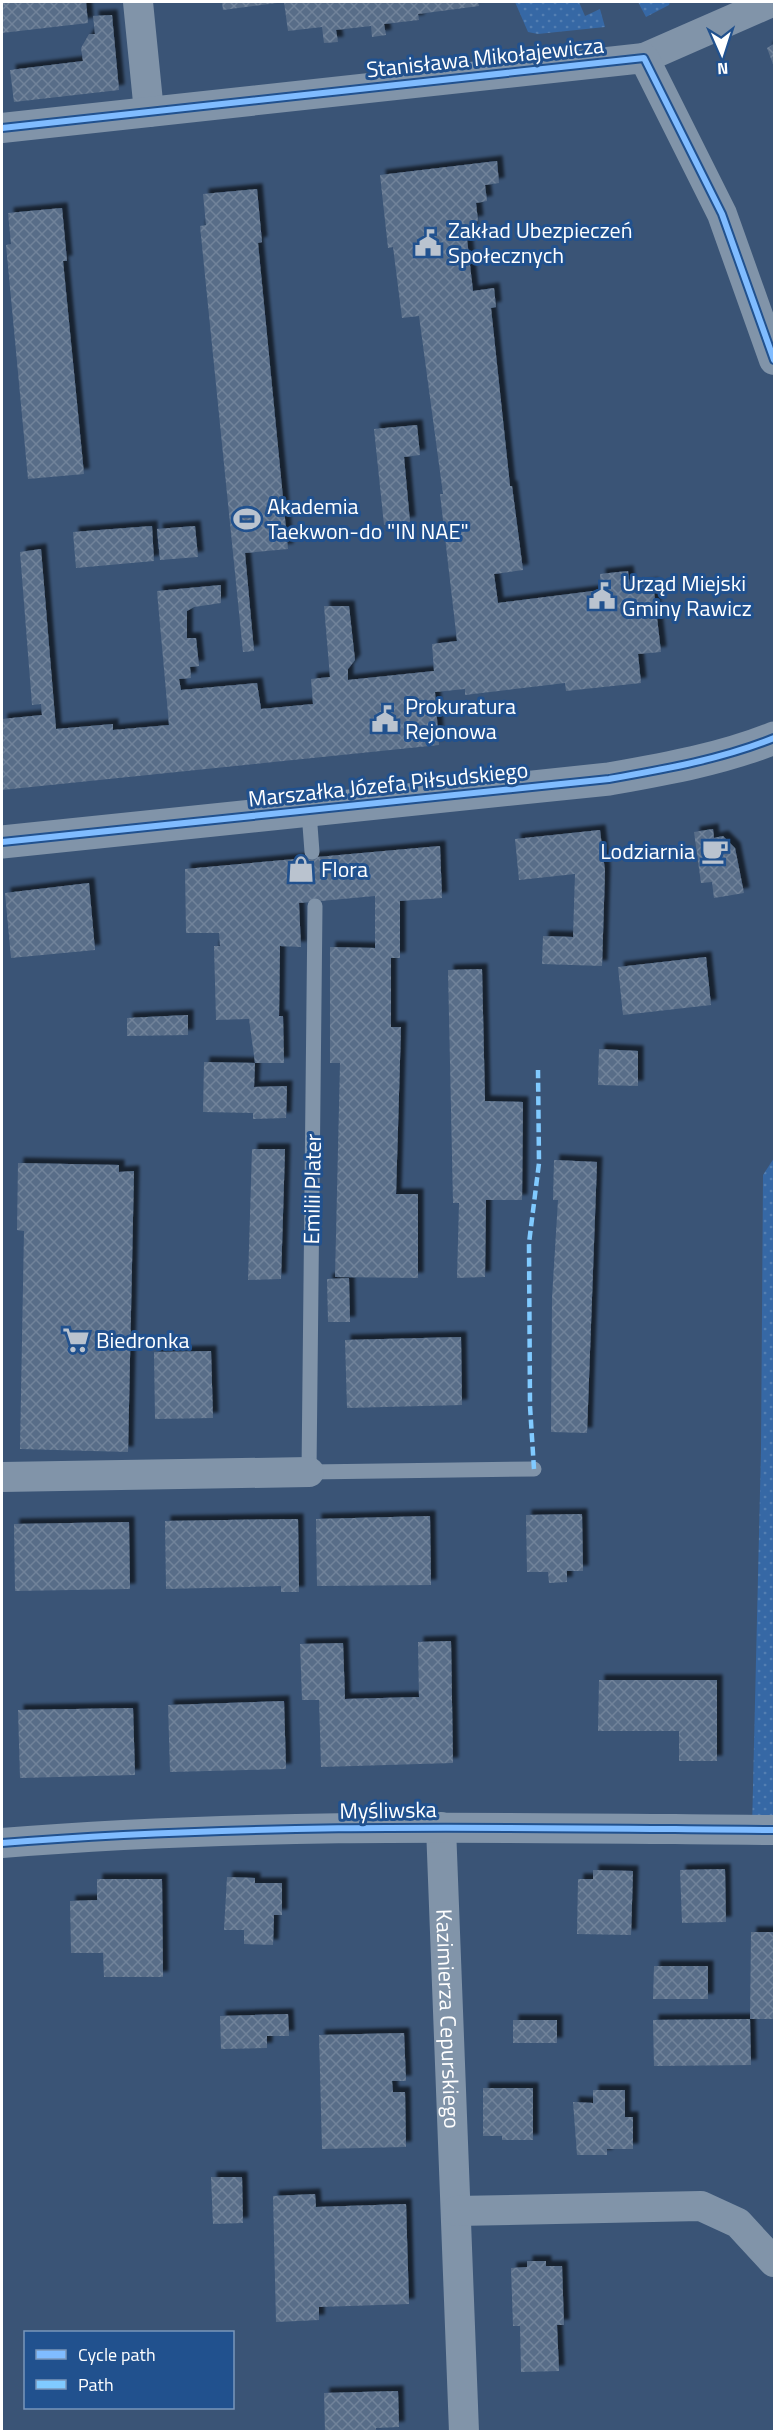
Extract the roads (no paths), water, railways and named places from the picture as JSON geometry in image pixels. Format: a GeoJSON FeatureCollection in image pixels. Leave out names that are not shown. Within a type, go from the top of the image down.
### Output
{"type":"FeatureCollection","features":[{"type":"Feature","properties":{"kind":"street"},"geometry":{"type":"LineString","coordinates":[[138,2],[149,112]]}},
{"type":"Feature","properties":{"kind":"street","name":"Stanisława Mikołajewicza"},"geometry":{"type":"LineString","coordinates":[[2,128],[644,58],[772,2]]}},
{"type":"Feature","properties":{"kind":"street"},"geometry":{"type":"LineString","coordinates":[[644,58],[722,214],[774,360]]}},
{"type":"Feature","properties":{"kind":"street","name":"Marszałka Józefa Piłsudskiego"},"geometry":{"type":"LineString","coordinates":[[2,842],[309,812],[609,778],[672,767],[750,748],[774,738]]}},
{"type":"Feature","properties":{"kind":"street"},"geometry":{"type":"LineString","coordinates":[[2,1477],[309,1472]]}},
{"type":"Feature","properties":{"kind":"street","name":"Myśliwska"},"geometry":{"type":"LineString","coordinates":[[2,1843],[233,1831],[441,1827],[774,1830]]}},
{"type":"Feature","properties":{"kind":"street","name":"Kazimierza Cepurskiego"},"geometry":{"type":"LineString","coordinates":[[441,1827],[464,2432]]}},
{"type":"Feature","properties":{"kind":"street"},"geometry":{"type":"LineString","coordinates":[[456,2211],[701,2206],[738,2223],[774,2262]]}},
{"type":"Feature","properties":{"kind":"lane"},"geometry":{"type":"LineString","coordinates":[[309,812],[312,852]]}},
{"type":"Feature","properties":{"kind":"lane","name":"Emilii Plater"},"geometry":{"type":"LineString","coordinates":[[309,1472],[315,906]]}},
{"type":"Feature","properties":{"kind":"lane"},"geometry":{"type":"LineString","coordinates":[[309,1472],[534,1469]]}},
{"type":"Feature","properties":{"kind":"place","name":"Zakład Ubezpieczeń Społecznych"},"geometry":{"type":"Point","coordinates":[428,243]}},
{"type":"Feature","properties":{"kind":"place","name":"Akademia Taekwon-do \"IN NAE\""},"geometry":{"type":"Point","coordinates":[247,519]}},
{"type":"Feature","properties":{"kind":"place","name":"Urząd Miejski Gminy Rawicz"},"geometry":{"type":"Point","coordinates":[602,596]}},
{"type":"Feature","properties":{"kind":"place","name":"Prokuratura Rejonowa"},"geometry":{"type":"Point","coordinates":[385,719]}},
{"type":"Feature","properties":{"kind":"place","name":"Lodziarnia"},"geometry":{"type":"Point","coordinates":[715,851]}},
{"type":"Feature","properties":{"kind":"place","name":"Flora"},"geometry":{"type":"Point","coordinates":[301,869]}},
{"type":"Feature","properties":{"kind":"place","name":"Biedronka"},"geometry":{"type":"Point","coordinates":[76,1340]}}]}
